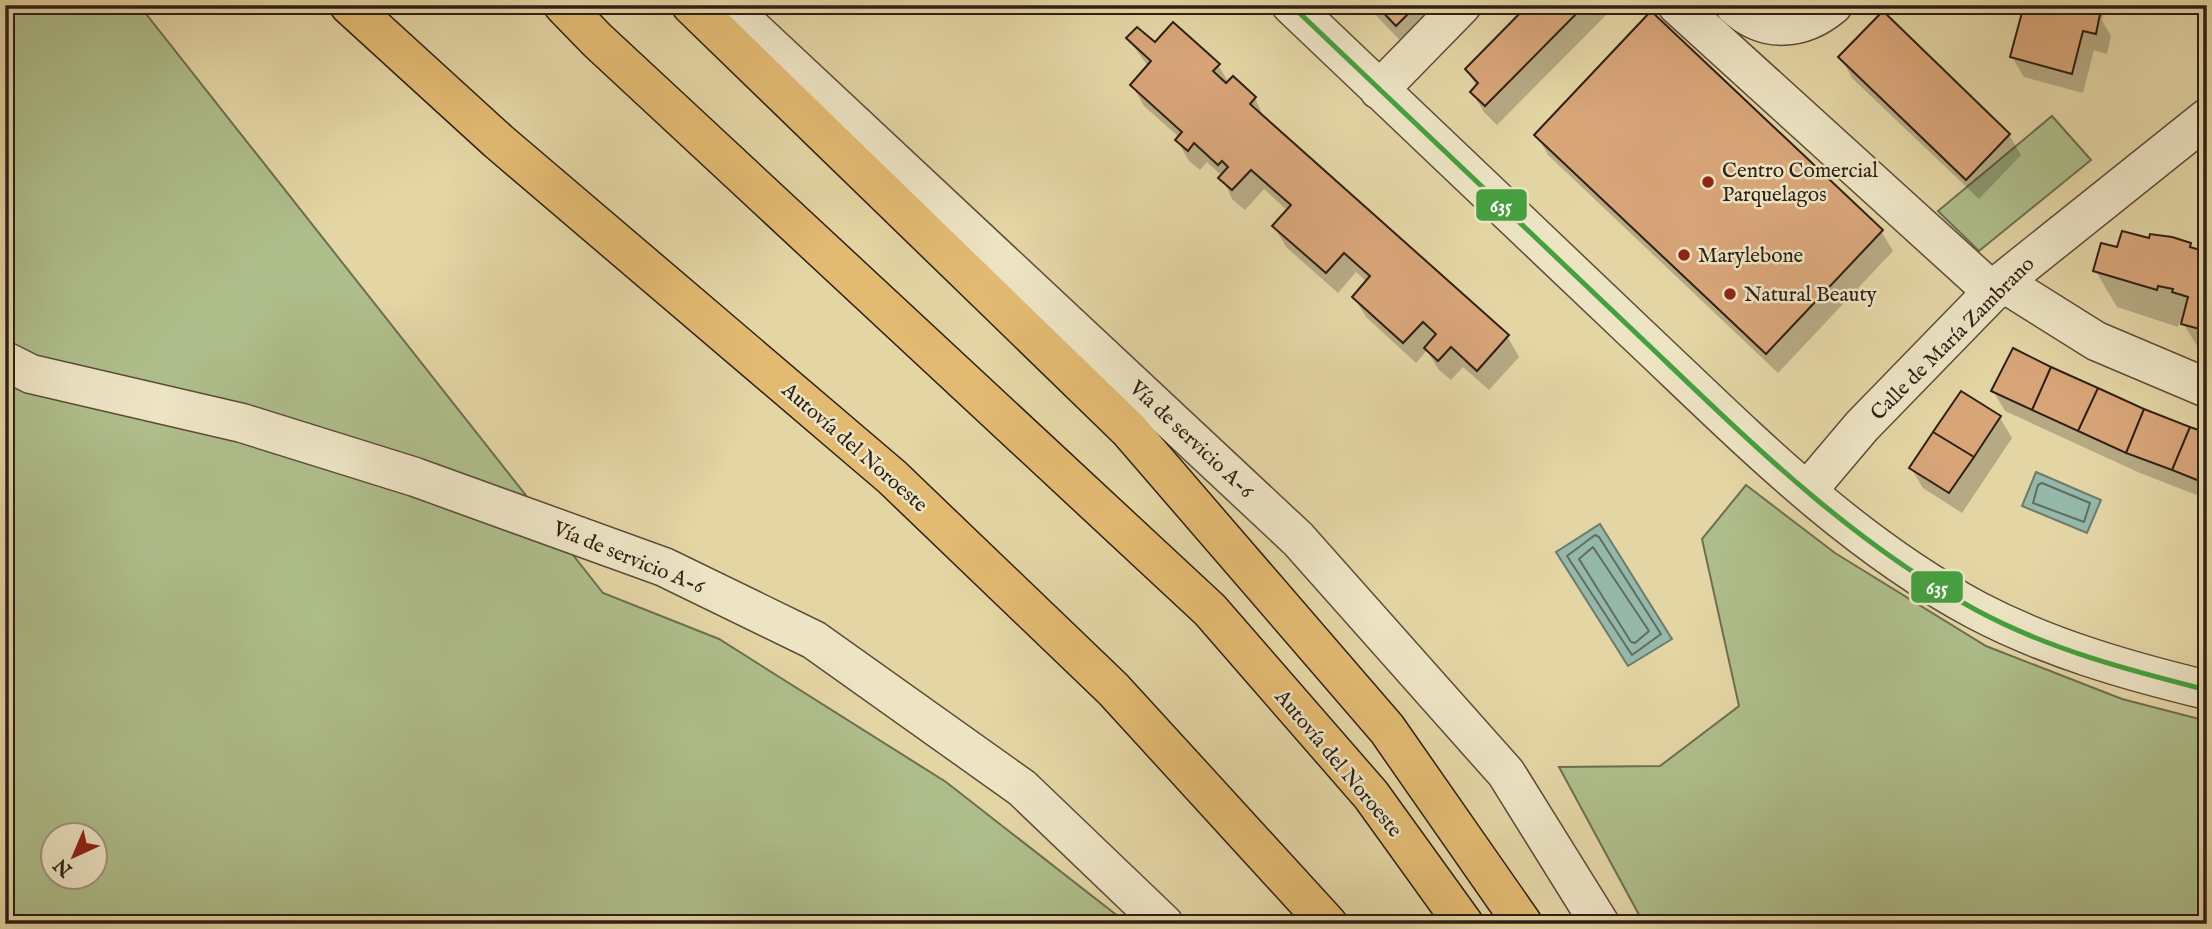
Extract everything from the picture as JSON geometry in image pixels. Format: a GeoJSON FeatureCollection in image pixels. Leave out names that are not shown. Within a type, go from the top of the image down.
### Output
{"type":"FeatureCollection","features":[{"type":"Feature","properties":{"kind":"highway","name":"Autovía del Noroeste"},"geometry":{"type":"LineString","coordinates":[[349,5],[498,141],[892,477],[1113,689],[1328,924]]}},
{"type":"Feature","properties":{"kind":"highway","name":"Autovía del Noroeste"},"geometry":{"type":"LineString","coordinates":[[563,5],[597,40],[1210,610],[1371,795],[1464,924]]}},
{"type":"Feature","properties":{"kind":"highway"},"geometry":{"type":"LineString","coordinates":[[691,5],[1129,430],[1387,729],[1523,924]]}},
{"type":"Feature","properties":{"kind":"street","name":"Vía de servicio A-6"},"geometry":{"type":"LineString","coordinates":[[727,5],[1298,539],[1506,773],[1600,924]]}},
{"type":"Feature","properties":{"kind":"street"},"geometry":{"type":"LineString","coordinates":[[1291,5],[1807,491],[1887,557],[1977,610],[2067,650],[2207,690]]}},
{"type":"Feature","properties":{"kind":"street"},"geometry":{"type":"LineString","coordinates":[[1379,90],[1462,5]]}},
{"type":"Feature","properties":{"kind":"street"},"geometry":{"type":"LineString","coordinates":[[1677,5],[1998,287],[2096,341],[2207,388]]}},
{"type":"Feature","properties":{"kind":"street"},"geometry":{"type":"LineString","coordinates":[[1734,5],[1773,27],[1806,23],[1833,5]]}},
{"type":"Feature","properties":{"kind":"street","name":"Calle de María Zambrano"},"geometry":{"type":"LineString","coordinates":[[1807,491],[1863,426],[1998,287],[2201,128]]}},
{"type":"Feature","properties":{"kind":"street","name":"Vía de servicio A-6"},"geometry":{"type":"LineString","coordinates":[[5,361],[31,374],[242,423],[415,477],[664,567],[814,640],[1011,780],[1164,924]]}},
{"type":"Feature","properties":{"kind":"green space"},"geometry":{"type":"Polygon","coordinates":[[[5,5],[139,5],[603,593],[719,639],[946,782],[1128,924],[5,924],[5,5]]]}},
{"type":"Feature","properties":{"kind":"green space"},"geometry":{"type":"Polygon","coordinates":[[[2052,116],[2091,160],[1979,251],[1938,211],[2052,116]]]}},
{"type":"Feature","properties":{"kind":"green space"},"geometry":{"type":"Polygon","coordinates":[[[1746,485],[1835,553],[1986,646],[2122,699],[2207,721],[2207,924],[1644,924],[1559,767],[1660,766],[1739,706],[1702,539],[1746,485]]]}},
{"type":"Feature","properties":{"kind":"water"},"geometry":{"type":"Polygon","coordinates":[[[2036,472],[2101,500],[2087,533],[2022,506],[2036,472]]]}},
{"type":"Feature","properties":{"kind":"water"},"geometry":{"type":"Polygon","coordinates":[[[1600,524],[1672,639],[1628,666],[1556,552],[1600,524]]]}},
{"type":"Feature","properties":{"kind":"building"},"geometry":{"type":"Polygon","coordinates":[[[1376,5],[1417,5],[1396,26],[1376,5]]]}},
{"type":"Feature","properties":{"kind":"building"},"geometry":{"type":"Polygon","coordinates":[[[1528,5],[1585,5],[1485,106],[1470,92],[1478,83],[1465,69],[1528,5]]]}},
{"type":"Feature","properties":{"kind":"building"},"geometry":{"type":"Polygon","coordinates":[[[2024,5],[2089,5],[2088,11],[2100,14],[2096,34],[2083,31],[2072,74],[2010,57],[2024,5]]]}},
{"type":"Feature","properties":{"kind":"building","name":"Centro Comercial Parquelagos"},"geometry":{"type":"Polygon","coordinates":[[[1651,11],[1883,230],[1766,354],[1534,135],[1651,11]]]}},
{"type":"Feature","properties":{"kind":"building"},"geometry":{"type":"Polygon","coordinates":[[[1883,11],[2010,134],[1966,180],[1838,57],[1883,11]]]}},
{"type":"Feature","properties":{"kind":"building"},"geometry":{"type":"Polygon","coordinates":[[[1173,22],[1220,64],[1213,71],[1226,83],[1233,76],[1256,97],[1250,104],[1509,335],[1477,371],[1451,347],[1438,361],[1424,348],[1436,334],[1423,322],[1403,343],[1352,297],[1370,276],[1344,253],[1326,273],[1272,226],[1291,205],[1251,170],[1232,190],[1218,178],[1228,167],[1222,161],[1218,165],[1194,143],[1188,151],[1175,140],[1182,132],[1130,85],[1151,61],[1126,38],[1137,27],[1155,42],[1173,22]]]}},
{"type":"Feature","properties":{"kind":"building"},"geometry":{"type":"Polygon","coordinates":[[[2122,231],[2149,238],[2150,234],[2172,237],[2191,243],[2190,247],[2207,252],[2207,331],[2181,324],[2188,297],[2172,292],[2173,289],[2158,286],[2157,290],[2093,271],[2101,243],[2117,247],[2122,231]]]}},
{"type":"Feature","properties":{"kind":"building"},"geometry":{"type":"Polygon","coordinates":[[[2013,348],[2051,367],[2032,410],[1991,391],[2013,348]]]}},
{"type":"Feature","properties":{"kind":"building"},"geometry":{"type":"Polygon","coordinates":[[[2051,367],[2098,388],[2078,431],[2032,410],[2051,367]]]}},
{"type":"Feature","properties":{"kind":"building"},"geometry":{"type":"Polygon","coordinates":[[[2098,388],[2144,409],[2126,453],[2078,431],[2098,388]]]}},
{"type":"Feature","properties":{"kind":"building"},"geometry":{"type":"Polygon","coordinates":[[[1961,391],[2001,416],[1974,457],[1933,432],[1961,391]]]}},
{"type":"Feature","properties":{"kind":"building"},"geometry":{"type":"Polygon","coordinates":[[[2144,409],[2190,427],[2172,470],[2126,453],[2144,409]]]}},
{"type":"Feature","properties":{"kind":"building"},"geometry":{"type":"Polygon","coordinates":[[[2190,427],[2207,433],[2207,484],[2172,470],[2190,427]]]}},
{"type":"Feature","properties":{"kind":"building"},"geometry":{"type":"Polygon","coordinates":[[[1933,432],[1974,457],[1949,493],[1909,468],[1933,432]]]}},
{"type":"Feature","properties":{"kind":"transit line","name":"635"},"geometry":{"type":"LineString","coordinates":[[1291,5],[1757,448],[1840,519],[1884,552],[1976,610],[2031,636],[2118,666],[2207,690]]}},
{"type":"Feature","properties":{"kind":"place","name":"Centro Comercial Parquelagos"},"geometry":{"type":"Point","coordinates":[1708,182]}},
{"type":"Feature","properties":{"kind":"place","name":"Marylebone"},"geometry":{"type":"Point","coordinates":[1684,255]}},
{"type":"Feature","properties":{"kind":"place","name":"Natural Beauty"},"geometry":{"type":"Point","coordinates":[1730,294]}}]}
